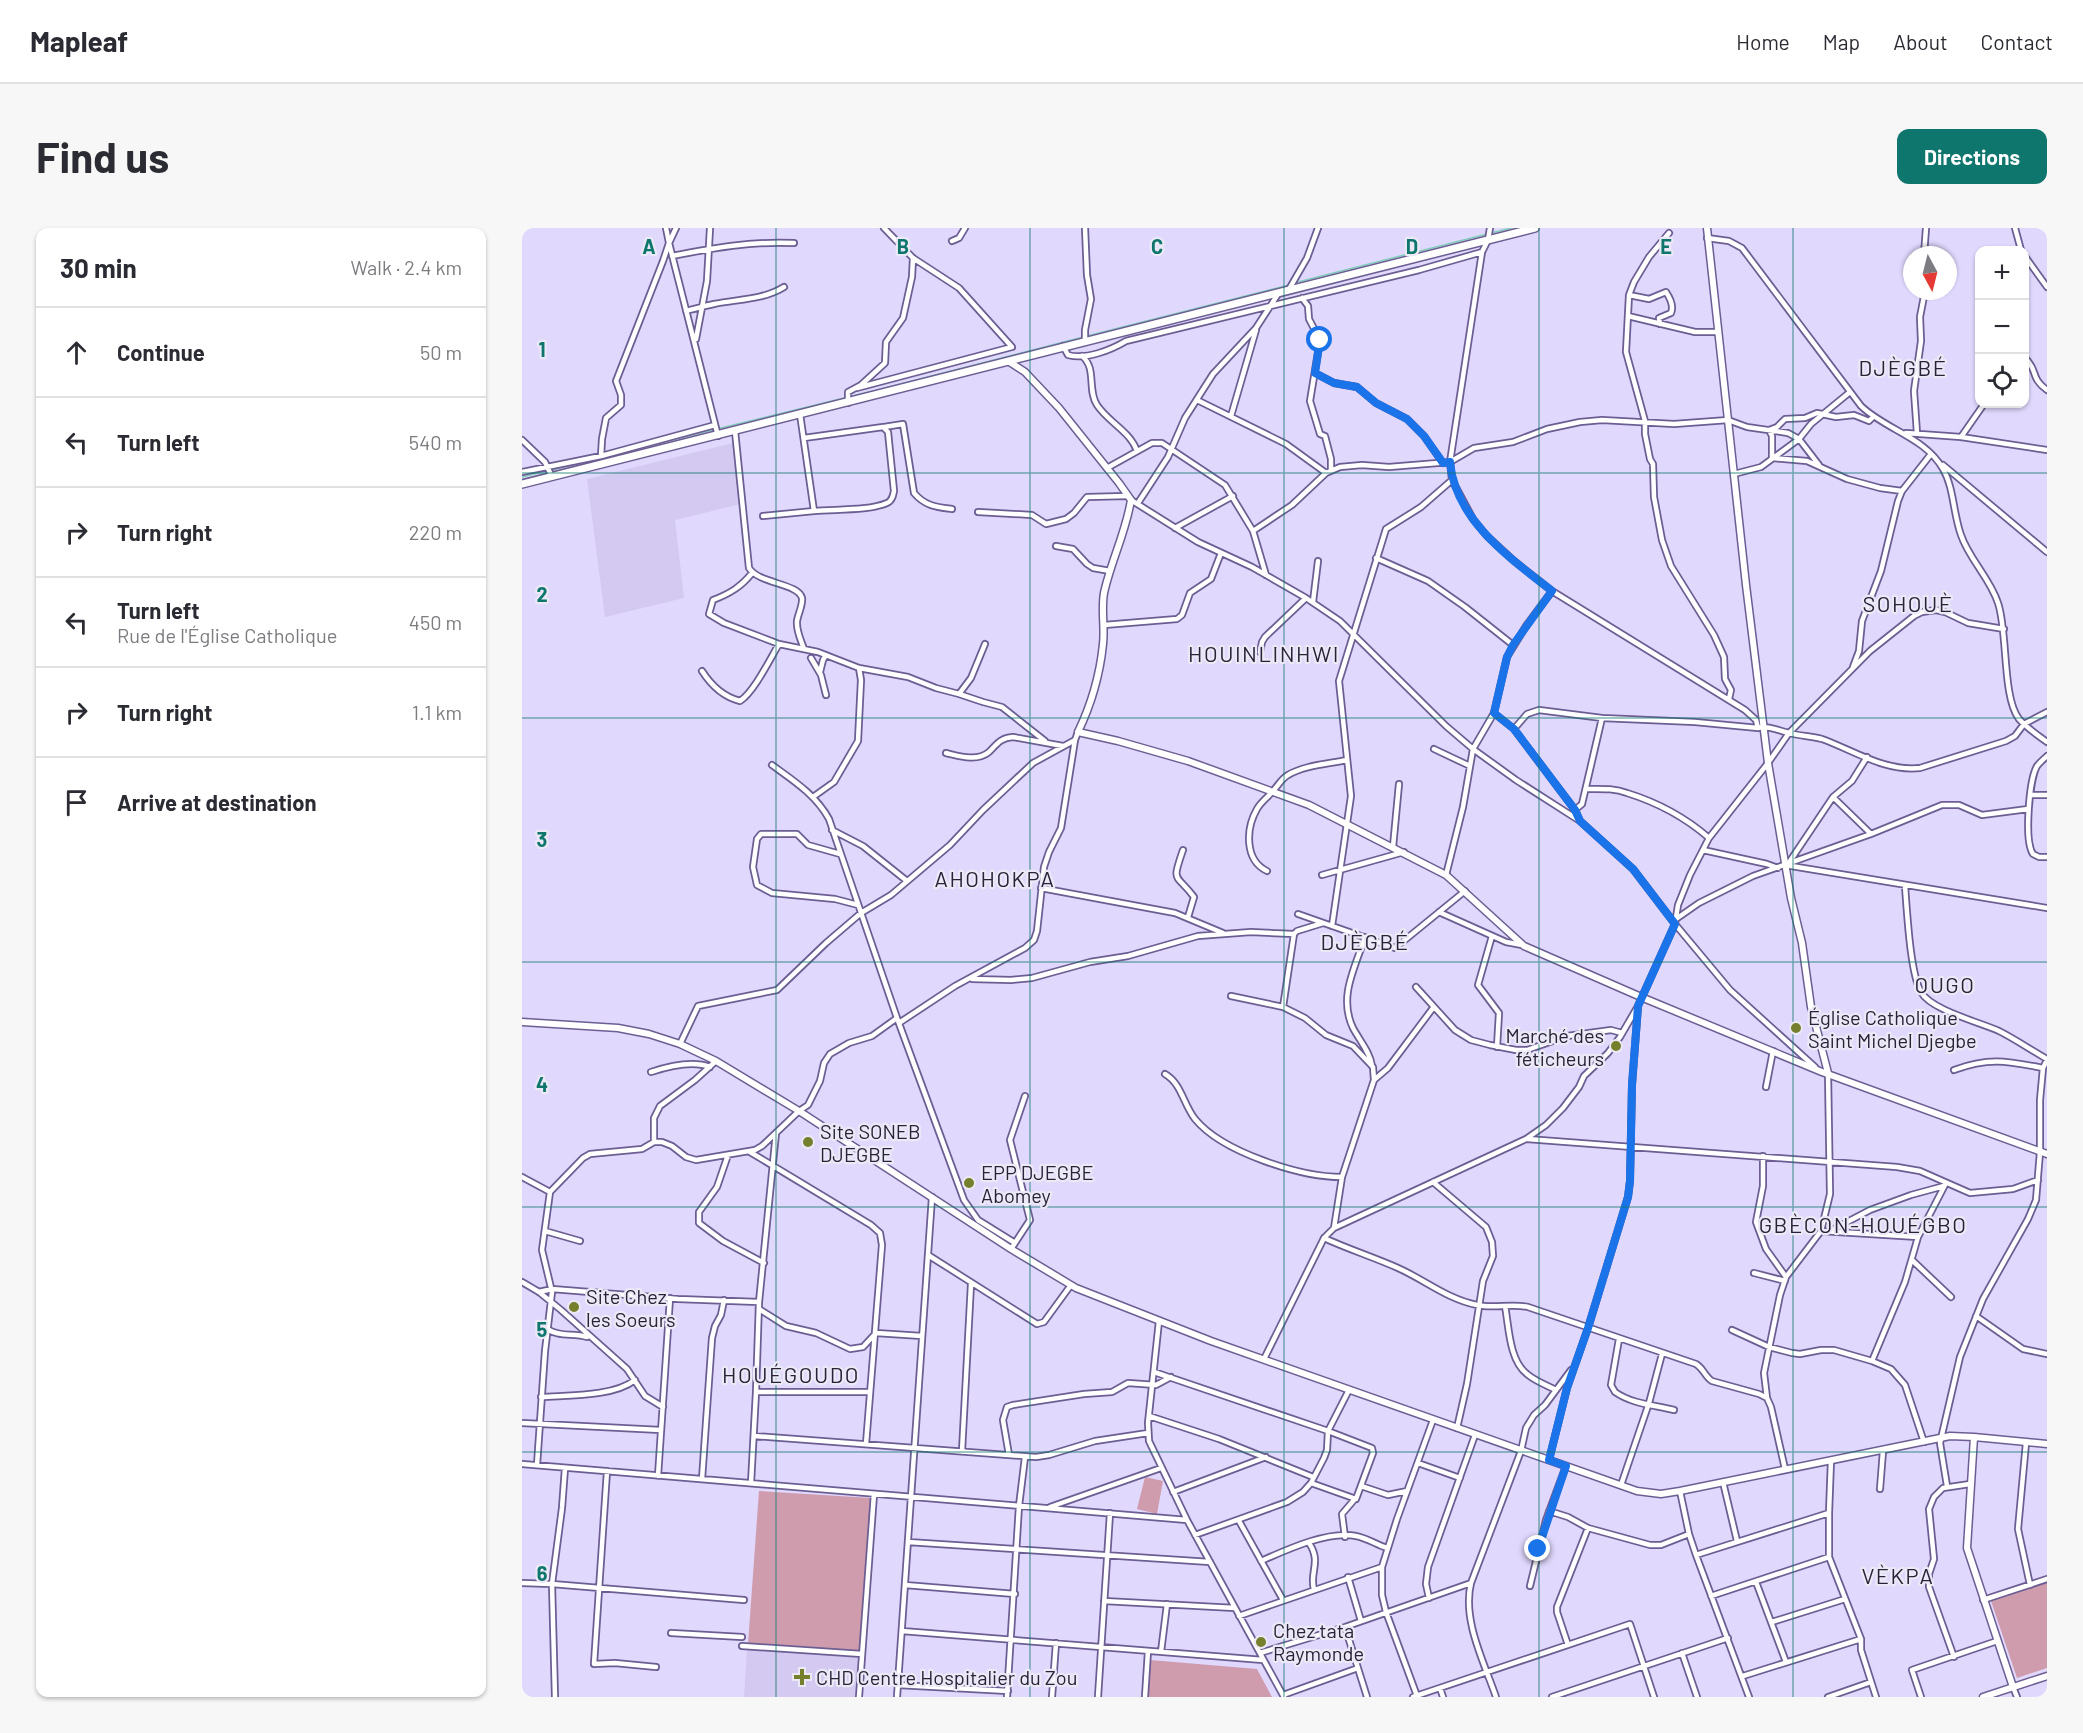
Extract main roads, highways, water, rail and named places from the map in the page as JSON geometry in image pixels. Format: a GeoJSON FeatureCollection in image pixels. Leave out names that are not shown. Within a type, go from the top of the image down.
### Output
{"type":"FeatureCollection","features":[{"type":"Feature","properties":{"kind":"main road"},"geometry":{"type":"LineString","coordinates":[[522,484],[848,403],[1063,346],[1085,338],[1278,294],[1535,228]]}},
{"type":"Feature","properties":{"kind":"waterway"},"geometry":{"type":"LineString","coordinates":[[1491,233],[1511,228]]}},
{"type":"Feature","properties":{"kind":"waterway"},"geometry":{"type":"LineString","coordinates":[[1294,283],[1487,234]]}},
{"type":"Feature","properties":{"kind":"waterway"},"geometry":{"type":"LineString","coordinates":[[1087,336],[1289,285]]}},
{"type":"Feature","properties":{"kind":"waterway"},"geometry":{"type":"LineString","coordinates":[[651,445],[1083,337]]}},
{"type":"Feature","properties":{"kind":"waterway"},"geometry":{"type":"LineString","coordinates":[[552,470],[579,463]]}},
{"type":"Feature","properties":{"kind":"waterway"},"geometry":{"type":"LineString","coordinates":[[522,477],[547,471]]}},
{"type":"Feature","properties":{"kind":"place","name":"Église Catholique Saint Michel Djegbe"},"geometry":{"type":"Point","coordinates":[1796,1028]}},
{"type":"Feature","properties":{"kind":"place","name":"Marché des féticheurs"},"geometry":{"type":"Point","coordinates":[1616,1046]}},
{"type":"Feature","properties":{"kind":"place","name":"Site SONEB DJEGBE"},"geometry":{"type":"Point","coordinates":[808,1142]}},
{"type":"Feature","properties":{"kind":"place","name":"EPP DJEGBE Abomey"},"geometry":{"type":"Point","coordinates":[969,1183]}},
{"type":"Feature","properties":{"kind":"place","name":"Site Chez les Soeurs"},"geometry":{"type":"Point","coordinates":[574,1307]}},
{"type":"Feature","properties":{"kind":"place","name":"Chez tata Raymonde"},"geometry":{"type":"Point","coordinates":[1261,1642]}},
{"type":"Feature","properties":{"kind":"place","name":"CHD Centre Hospitalier du Zou"},"geometry":{"type":"Point","coordinates":[802,1677]}},
{"type":"Feature","properties":{"kind":"district","name":"DJÈGBÉ"},"geometry":{"type":"Point","coordinates":[1903,367]}},
{"type":"Feature","properties":{"kind":"district","name":"SOHOUÈ"},"geometry":{"type":"Point","coordinates":[1908,603]}},
{"type":"Feature","properties":{"kind":"district","name":"HOUINLINHWI"},"geometry":{"type":"Point","coordinates":[1264,653]}},
{"type":"Feature","properties":{"kind":"district","name":"AHOHOKPA"},"geometry":{"type":"Point","coordinates":[995,878]}},
{"type":"Feature","properties":{"kind":"district","name":"DJÈGBÉ"},"geometry":{"type":"Point","coordinates":[1365,941]}},
{"type":"Feature","properties":{"kind":"district","name":"OUGO"},"geometry":{"type":"Point","coordinates":[1945,984]}},
{"type":"Feature","properties":{"kind":"district","name":"GBÈCON-HOUÉGBO"},"geometry":{"type":"Point","coordinates":[1863,1224]}},
{"type":"Feature","properties":{"kind":"district","name":"HOUÉGOUDO"},"geometry":{"type":"Point","coordinates":[791,1374]}},
{"type":"Feature","properties":{"kind":"district","name":"VÈKPA"},"geometry":{"type":"Point","coordinates":[1898,1575]}}]}
